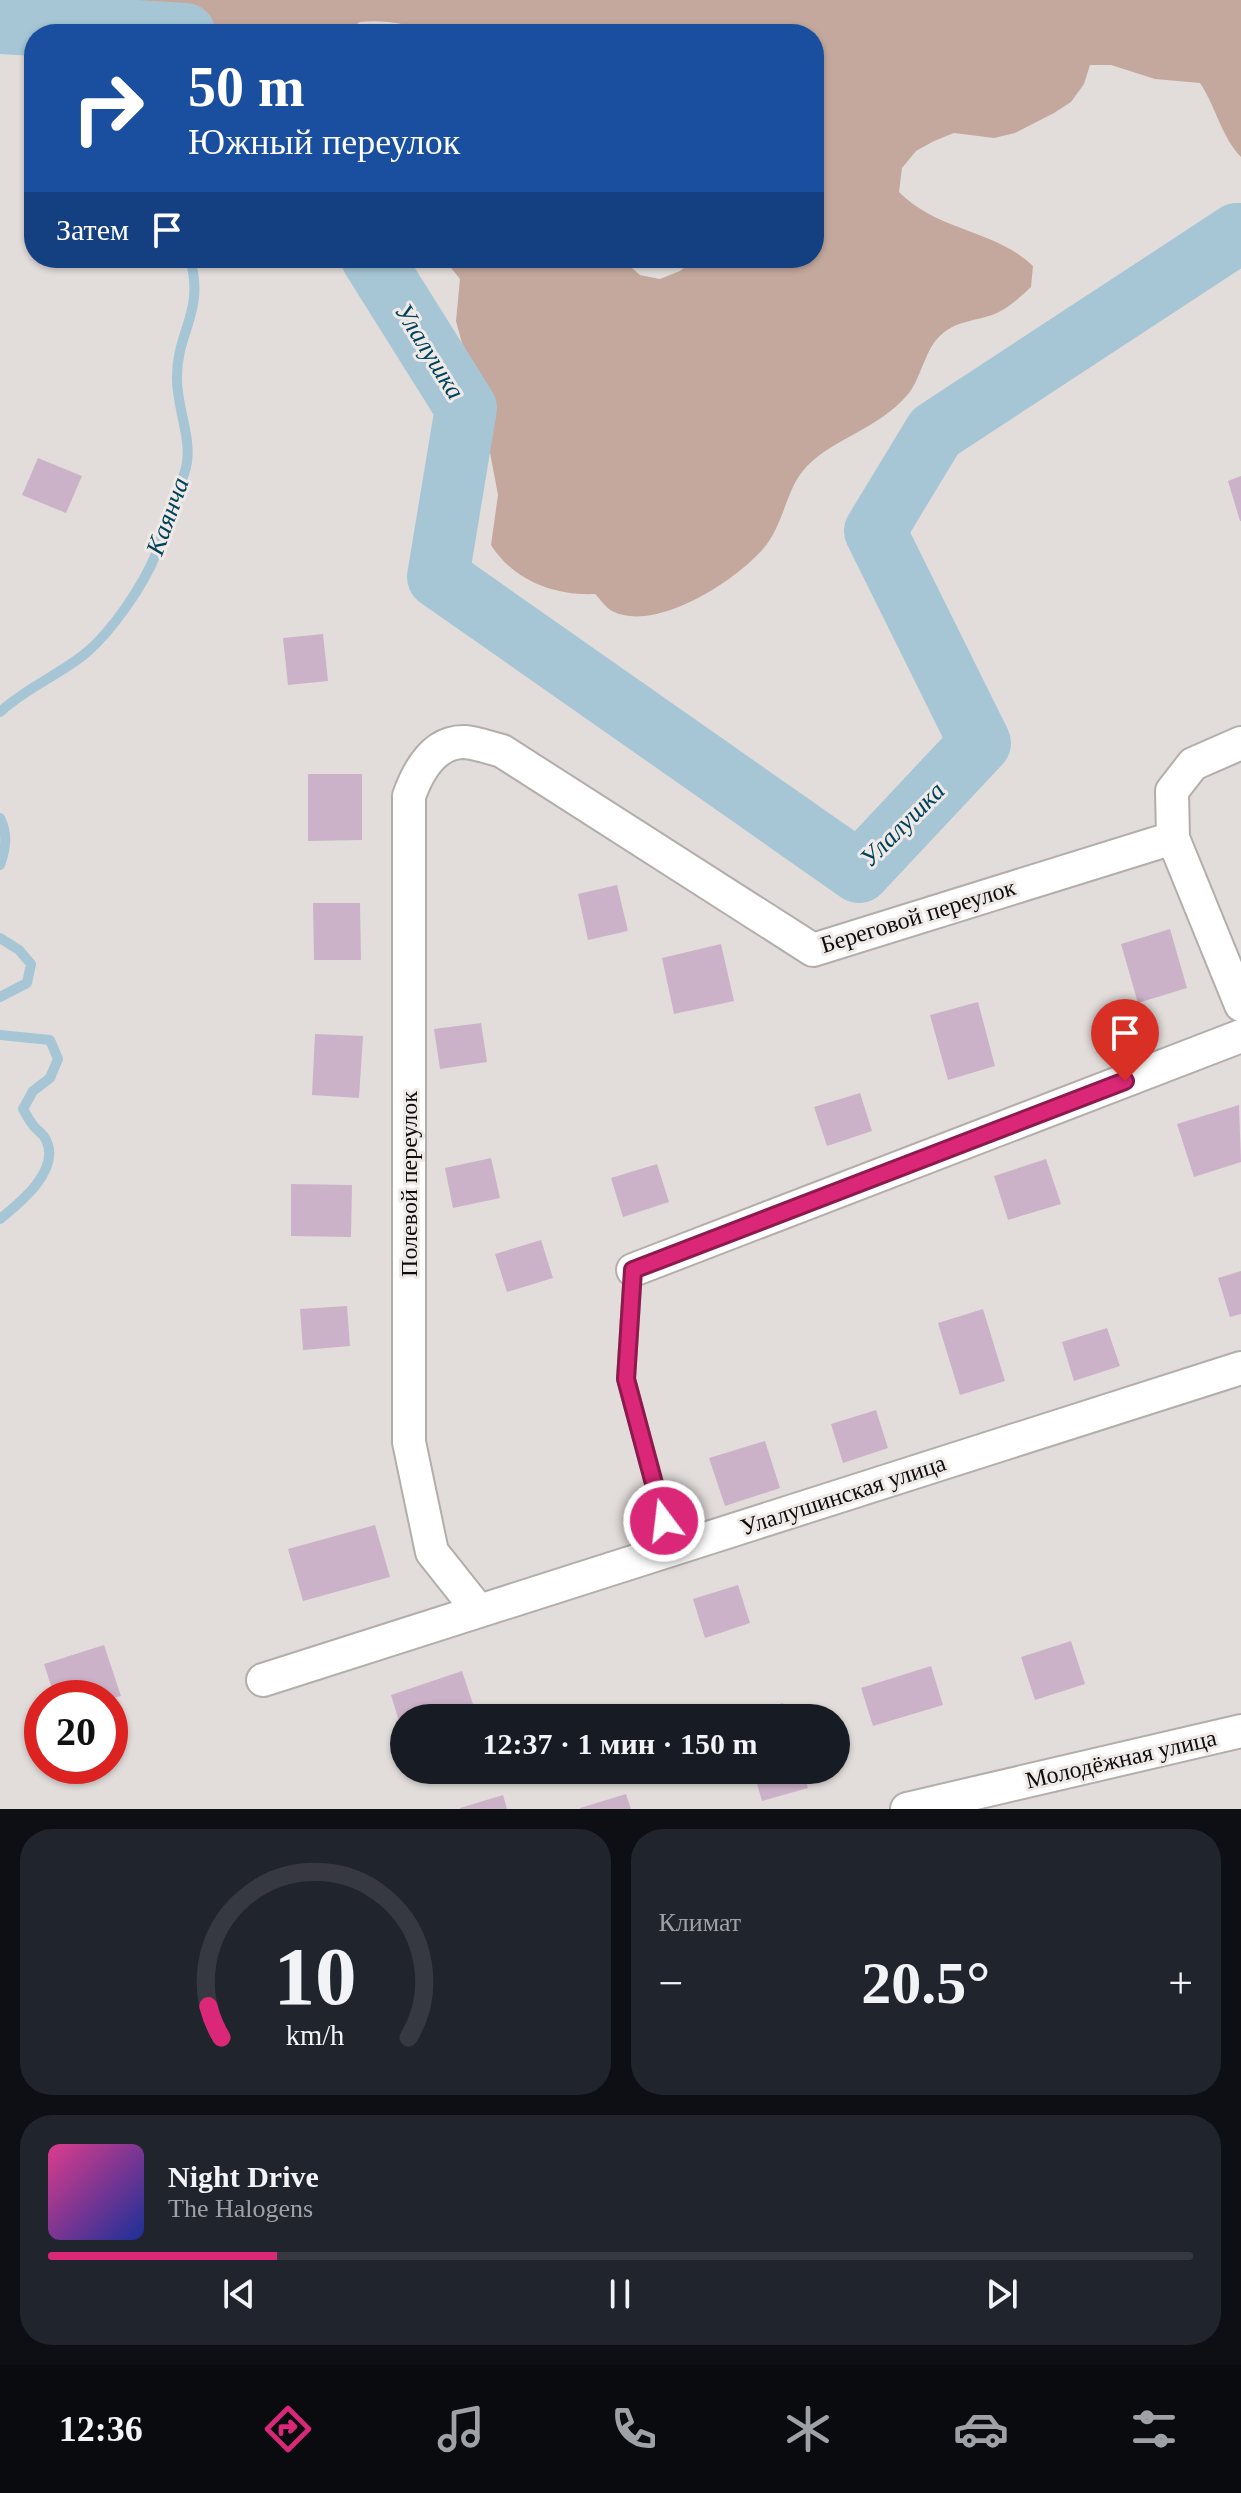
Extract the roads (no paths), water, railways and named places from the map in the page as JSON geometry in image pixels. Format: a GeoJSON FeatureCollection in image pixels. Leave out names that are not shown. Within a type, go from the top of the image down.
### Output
{"type":"FeatureCollection","features":[{"type":"Feature","properties":{"kind":"street","name":"Береговой переулок"},"geometry":{"type":"LineString","coordinates":[[438,748],[463,742],[502,751],[813,950],[1173,838]]}},
{"type":"Feature","properties":{"kind":"street"},"geometry":{"type":"LineString","coordinates":[[1241,743],[1193,764],[1172,791],[1173,838],[1241,1005]]}},
{"type":"Feature","properties":{"kind":"street","name":"Полевой переулок"},"geometry":{"type":"LineString","coordinates":[[438,748],[416,776],[409,796],[409,1442],[432,1552],[478,1610]]}},
{"type":"Feature","properties":{"kind":"street"},"geometry":{"type":"LineString","coordinates":[[633,1270],[1241,1036]]}},
{"type":"Feature","properties":{"kind":"street","name":"Улалушинская улица"},"geometry":{"type":"LineString","coordinates":[[263,1680],[1241,1368]]}},
{"type":"Feature","properties":{"kind":"street","name":"Молодёжная улица"},"geometry":{"type":"LineString","coordinates":[[907,1809],[1241,1731]]}},
{"type":"Feature","properties":{"kind":"lane"},"geometry":{"type":"LineString","coordinates":[[633,1270],[626,1379],[672,1549]]}},
{"type":"Feature","properties":{"kind":"waterway","name":"Улалушка"},"geometry":{"type":"LineString","coordinates":[[0,23],[24,24]]}},
{"type":"Feature","properties":{"kind":"waterway","name":"Улалушка"},"geometry":{"type":"LineString","coordinates":[[378,268],[466,408],[438,577],[859,872],[980,743],[875,531],[935,432],[1241,234]]}},
{"type":"Feature","properties":{"kind":"waterway","name":"Каянча"},"geometry":{"type":"LineString","coordinates":[[0,712],[96,644],[126,607],[156,554],[187,462],[177,377],[194,293],[192,268]]}},
{"type":"Feature","properties":{"kind":"waterway","name":"Каянча"},"geometry":{"type":"LineString","coordinates":[[0,818],[5,841],[0,865]]}},
{"type":"Feature","properties":{"kind":"waterway","name":"Каянча"},"geometry":{"type":"LineString","coordinates":[[0,938],[19,950],[31,964],[27,983],[0,997]]}},
{"type":"Feature","properties":{"kind":"waterway","name":"Каянча"},"geometry":{"type":"LineString","coordinates":[[0,1035],[50,1040],[58,1059],[50,1078],[33,1091],[23,1109],[46,1140],[48,1163],[36,1185],[0,1219]]}}]}
